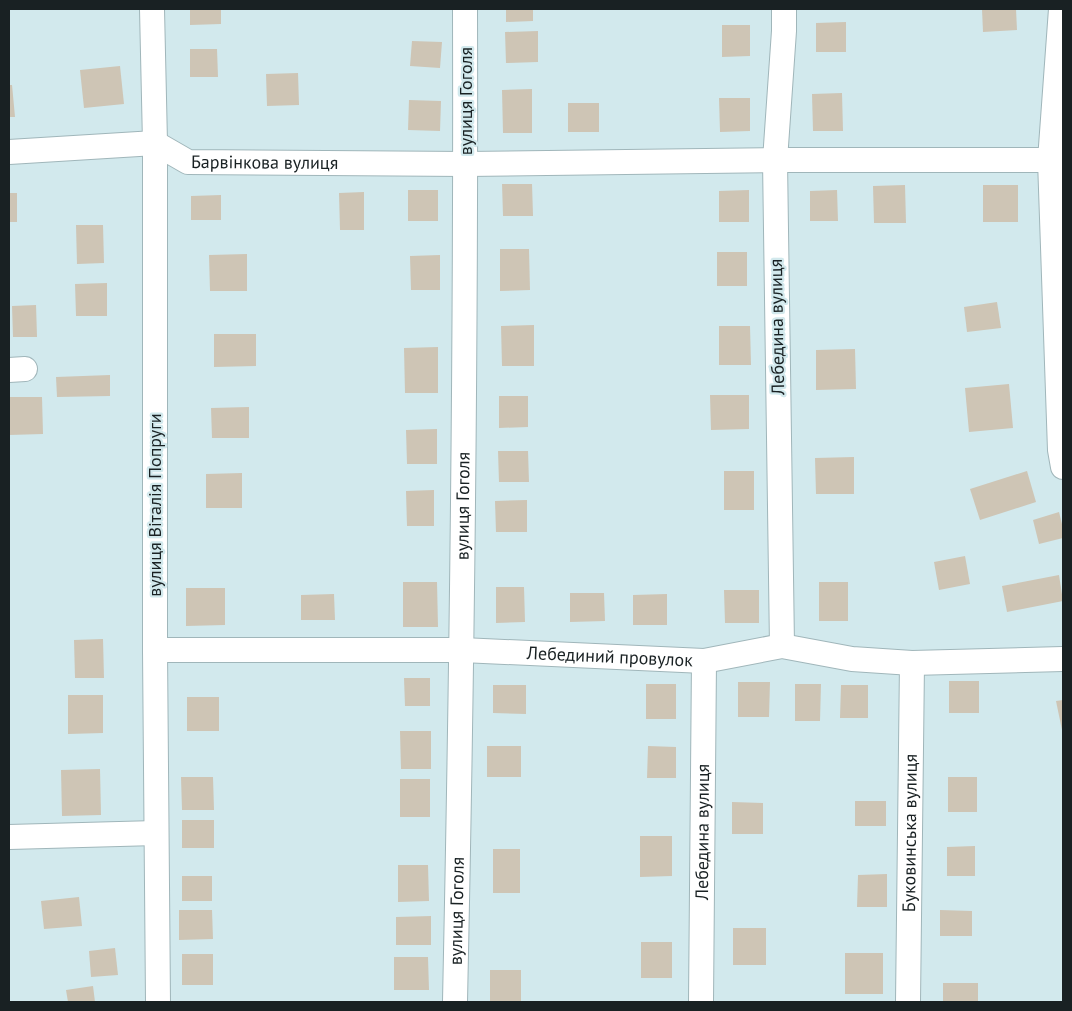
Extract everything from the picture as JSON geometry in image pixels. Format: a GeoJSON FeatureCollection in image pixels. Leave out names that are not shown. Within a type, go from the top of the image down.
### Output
{"type":"FeatureCollection","features":[{"type":"Feature","properties":{"kind":"street","name":"вулиця Віталія Попруги"},"geometry":{"type":"LineString","coordinates":[[152,9],[155,143],[155,650],[158,1002]]}},
{"type":"Feature","properties":{"kind":"street","name":"вулиця Гоголя"},"geometry":{"type":"LineString","coordinates":[[455,1002],[462,650],[466,164],[465,9]]}},
{"type":"Feature","properties":{"kind":"street","name":"Лебедина вулиця"},"geometry":{"type":"LineString","coordinates":[[782,646],[775,160],[784,9]]}},
{"type":"Feature","properties":{"kind":"street"},"geometry":{"type":"LineString","coordinates":[[1061,9],[1050,160],[1060,450],[1063,467]]}},
{"type":"Feature","properties":{"kind":"street"},"geometry":{"type":"LineString","coordinates":[[9,152],[155,143]]}},
{"type":"Feature","properties":{"kind":"street","name":"Барвінкова вулиця"},"geometry":{"type":"LineString","coordinates":[[155,143],[188,162],[466,164],[775,160],[1050,160]]}},
{"type":"Feature","properties":{"kind":"street","name":"Лебединий провулок"},"geometry":{"type":"LineString","coordinates":[[155,650],[462,650],[704,661],[782,646],[852,660],[912,663],[1063,659]]}},
{"type":"Feature","properties":{"kind":"street","name":"Лебедина вулиця"},"geometry":{"type":"LineString","coordinates":[[701,1002],[704,661]]}},
{"type":"Feature","properties":{"kind":"street","name":"Буковинська вулиця"},"geometry":{"type":"LineString","coordinates":[[908,1002],[912,663]]}},
{"type":"Feature","properties":{"kind":"street"},"geometry":{"type":"LineString","coordinates":[[9,837],[156,833]]}},
{"type":"Feature","properties":{"kind":"building"},"geometry":{"type":"Polygon","coordinates":[[[190,9],[221,9],[221,24],[190,25],[190,9]]]}},
{"type":"Feature","properties":{"kind":"building"},"geometry":{"type":"Polygon","coordinates":[[[506,9],[533,9],[533,21],[506,22],[506,9]]]}},
{"type":"Feature","properties":{"kind":"building"},"geometry":{"type":"Polygon","coordinates":[[[982,9],[1016,9],[1017,30],[983,32],[982,9]]]}},
{"type":"Feature","properties":{"kind":"building"},"geometry":{"type":"Polygon","coordinates":[[[846,22],[846,52],[816,52],[816,23],[846,22]]]}},
{"type":"Feature","properties":{"kind":"building"},"geometry":{"type":"Polygon","coordinates":[[[722,25],[750,25],[750,56],[722,57],[722,25]]]}},
{"type":"Feature","properties":{"kind":"building"},"geometry":{"type":"Polygon","coordinates":[[[538,31],[538,62],[506,63],[505,32],[538,31]]]}},
{"type":"Feature","properties":{"kind":"building"},"geometry":{"type":"Polygon","coordinates":[[[412,41],[442,42],[440,68],[410,66],[412,41]]]}},
{"type":"Feature","properties":{"kind":"building"},"geometry":{"type":"Polygon","coordinates":[[[190,49],[217,49],[218,77],[190,77],[190,49]]]}},
{"type":"Feature","properties":{"kind":"building"},"geometry":{"type":"Polygon","coordinates":[[[120,66],[124,104],[84,108],[80,70],[120,66]]]}},
{"type":"Feature","properties":{"kind":"building"},"geometry":{"type":"Polygon","coordinates":[[[298,73],[299,105],[267,106],[266,74],[298,73]]]}},
{"type":"Feature","properties":{"kind":"building"},"geometry":{"type":"Polygon","coordinates":[[[9,85],[12,85],[15,117],[9,117],[9,85]]]}},
{"type":"Feature","properties":{"kind":"building"},"geometry":{"type":"Polygon","coordinates":[[[532,89],[532,133],[503,133],[502,90],[532,89]]]}},
{"type":"Feature","properties":{"kind":"building"},"geometry":{"type":"Polygon","coordinates":[[[842,93],[843,131],[813,131],[812,94],[842,93]]]}},
{"type":"Feature","properties":{"kind":"building"},"geometry":{"type":"Polygon","coordinates":[[[719,98],[750,98],[750,131],[720,132],[719,98]]]}},
{"type":"Feature","properties":{"kind":"building"},"geometry":{"type":"Polygon","coordinates":[[[409,100],[441,101],[440,131],[408,130],[409,100]]]}},
{"type":"Feature","properties":{"kind":"building"},"geometry":{"type":"Polygon","coordinates":[[[568,103],[599,103],[599,132],[568,132],[568,103]]]}},
{"type":"Feature","properties":{"kind":"building"},"geometry":{"type":"Polygon","coordinates":[[[502,184],[532,184],[533,216],[503,216],[502,184]]]}},
{"type":"Feature","properties":{"kind":"building"},"geometry":{"type":"Polygon","coordinates":[[[905,185],[906,223],[874,223],[873,186],[905,185]]]}},
{"type":"Feature","properties":{"kind":"building"},"geometry":{"type":"Polygon","coordinates":[[[983,185],[1018,185],[1018,222],[983,222],[983,185]]]}},
{"type":"Feature","properties":{"kind":"building"},"geometry":{"type":"Polygon","coordinates":[[[408,190],[438,190],[438,221],[408,221],[408,190]]]}},
{"type":"Feature","properties":{"kind":"building"},"geometry":{"type":"Polygon","coordinates":[[[749,190],[749,222],[719,222],[719,191],[749,190]]]}},
{"type":"Feature","properties":{"kind":"building"},"geometry":{"type":"Polygon","coordinates":[[[837,190],[838,221],[810,221],[810,191],[837,190]]]}},
{"type":"Feature","properties":{"kind":"building"},"geometry":{"type":"Polygon","coordinates":[[[364,192],[364,230],[340,230],[339,193],[364,192]]]}},
{"type":"Feature","properties":{"kind":"building"},"geometry":{"type":"Polygon","coordinates":[[[9,193],[17,193],[17,222],[9,222],[9,193]]]}},
{"type":"Feature","properties":{"kind":"building"},"geometry":{"type":"Polygon","coordinates":[[[221,195],[221,220],[191,220],[191,196],[221,195]]]}},
{"type":"Feature","properties":{"kind":"building"},"geometry":{"type":"Polygon","coordinates":[[[76,225],[103,225],[104,263],[77,264],[76,225]]]}},
{"type":"Feature","properties":{"kind":"building"},"geometry":{"type":"Polygon","coordinates":[[[500,249],[529,249],[530,290],[500,291],[500,249]]]}},
{"type":"Feature","properties":{"kind":"building"},"geometry":{"type":"Polygon","coordinates":[[[717,252],[747,252],[747,286],[717,286],[717,252]]]}},
{"type":"Feature","properties":{"kind":"building"},"geometry":{"type":"Polygon","coordinates":[[[247,254],[247,291],[210,291],[209,255],[247,254]]]}},
{"type":"Feature","properties":{"kind":"building"},"geometry":{"type":"Polygon","coordinates":[[[440,255],[440,290],[411,290],[410,256],[440,255]]]}},
{"type":"Feature","properties":{"kind":"building"},"geometry":{"type":"Polygon","coordinates":[[[107,283],[107,316],[76,316],[75,284],[107,283]]]}},
{"type":"Feature","properties":{"kind":"building"},"geometry":{"type":"Polygon","coordinates":[[[997,302],[1001,328],[967,332],[964,307],[997,302]]]}},
{"type":"Feature","properties":{"kind":"building"},"geometry":{"type":"Polygon","coordinates":[[[36,305],[37,337],[13,337],[12,306],[36,305]]]}},
{"type":"Feature","properties":{"kind":"building"},"geometry":{"type":"Polygon","coordinates":[[[534,325],[534,366],[502,366],[501,326],[534,325]]]}},
{"type":"Feature","properties":{"kind":"building"},"geometry":{"type":"Polygon","coordinates":[[[719,326],[750,326],[751,365],[719,365],[719,326]]]}},
{"type":"Feature","properties":{"kind":"building"},"geometry":{"type":"Polygon","coordinates":[[[214,334],[256,334],[256,366],[214,367],[214,334]]]}},
{"type":"Feature","properties":{"kind":"building"},"geometry":{"type":"Polygon","coordinates":[[[438,347],[438,393],[405,393],[404,348],[438,347]]]}},
{"type":"Feature","properties":{"kind":"building"},"geometry":{"type":"Polygon","coordinates":[[[855,349],[856,389],[816,390],[816,350],[855,349]]]}},
{"type":"Feature","properties":{"kind":"building"},"geometry":{"type":"Polygon","coordinates":[[[110,375],[110,396],[57,397],[56,377],[110,375]]]}},
{"type":"Feature","properties":{"kind":"building"},"geometry":{"type":"Polygon","coordinates":[[[1009,384],[1013,428],[969,432],[965,388],[1009,384]]]}},
{"type":"Feature","properties":{"kind":"building"},"geometry":{"type":"Polygon","coordinates":[[[710,395],[749,395],[749,429],[711,430],[710,395]]]}},
{"type":"Feature","properties":{"kind":"building"},"geometry":{"type":"Polygon","coordinates":[[[499,396],[528,396],[528,427],[499,428],[499,396]]]}},
{"type":"Feature","properties":{"kind":"building"},"geometry":{"type":"Polygon","coordinates":[[[9,397],[42,397],[43,434],[9,435],[9,397]]]}},
{"type":"Feature","properties":{"kind":"building"},"geometry":{"type":"Polygon","coordinates":[[[249,407],[249,438],[212,438],[211,408],[249,407]]]}},
{"type":"Feature","properties":{"kind":"building"},"geometry":{"type":"Polygon","coordinates":[[[437,429],[437,464],[407,464],[406,430],[437,429]]]}},
{"type":"Feature","properties":{"kind":"building"},"geometry":{"type":"Polygon","coordinates":[[[498,451],[528,451],[529,482],[499,482],[498,451]]]}},
{"type":"Feature","properties":{"kind":"building"},"geometry":{"type":"Polygon","coordinates":[[[854,457],[854,494],[816,494],[815,458],[854,457]]]}},
{"type":"Feature","properties":{"kind":"building"},"geometry":{"type":"Polygon","coordinates":[[[724,471],[754,471],[754,510],[724,510],[724,471]]]}},
{"type":"Feature","properties":{"kind":"building"},"geometry":{"type":"Polygon","coordinates":[[[1027,471],[1036,502],[980,520],[970,489],[1027,471]]]}},
{"type":"Feature","properties":{"kind":"building"},"geometry":{"type":"Polygon","coordinates":[[[242,473],[242,508],[206,508],[206,474],[242,473]]]}},
{"type":"Feature","properties":{"kind":"building"},"geometry":{"type":"Polygon","coordinates":[[[434,490],[434,526],[407,526],[406,491],[434,490]]]}},
{"type":"Feature","properties":{"kind":"building"},"geometry":{"type":"Polygon","coordinates":[[[527,500],[527,532],[496,532],[495,501],[527,500]]]}},
{"type":"Feature","properties":{"kind":"building"},"geometry":{"type":"Polygon","coordinates":[[[1059,512],[1063,528],[1063,538],[1039,544],[1033,520],[1059,512]]]}},
{"type":"Feature","properties":{"kind":"building"},"geometry":{"type":"Polygon","coordinates":[[[965,556],[970,584],[939,590],[934,562],[965,556]]]}},
{"type":"Feature","properties":{"kind":"building"},"geometry":{"type":"Polygon","coordinates":[[[1059,575],[1063,601],[1007,612],[1002,586],[1059,575]]]}},
{"type":"Feature","properties":{"kind":"building"},"geometry":{"type":"Polygon","coordinates":[[[403,582],[437,582],[438,627],[403,627],[403,582]]]}},
{"type":"Feature","properties":{"kind":"building"},"geometry":{"type":"Polygon","coordinates":[[[819,582],[848,582],[848,621],[819,621],[819,582]]]}},
{"type":"Feature","properties":{"kind":"building"},"geometry":{"type":"Polygon","coordinates":[[[496,587],[524,587],[525,622],[496,623],[496,587]]]}},
{"type":"Feature","properties":{"kind":"building"},"geometry":{"type":"Polygon","coordinates":[[[186,588],[225,588],[225,625],[186,626],[186,588]]]}},
{"type":"Feature","properties":{"kind":"building"},"geometry":{"type":"Polygon","coordinates":[[[724,590],[759,590],[759,623],[725,623],[724,590]]]}},
{"type":"Feature","properties":{"kind":"building"},"geometry":{"type":"Polygon","coordinates":[[[570,593],[604,593],[605,621],[570,622],[570,593]]]}},
{"type":"Feature","properties":{"kind":"building"},"geometry":{"type":"Polygon","coordinates":[[[334,594],[335,620],[301,620],[301,595],[334,594]]]}},
{"type":"Feature","properties":{"kind":"building"},"geometry":{"type":"Polygon","coordinates":[[[667,594],[667,625],[633,625],[633,595],[667,594]]]}},
{"type":"Feature","properties":{"kind":"building"},"geometry":{"type":"Polygon","coordinates":[[[103,639],[104,678],[75,678],[74,640],[103,639]]]}},
{"type":"Feature","properties":{"kind":"building"},"geometry":{"type":"Polygon","coordinates":[[[404,678],[430,678],[430,706],[405,706],[404,678]]]}},
{"type":"Feature","properties":{"kind":"building"},"geometry":{"type":"Polygon","coordinates":[[[949,681],[979,681],[979,713],[949,713],[949,681]]]}},
{"type":"Feature","properties":{"kind":"building"},"geometry":{"type":"Polygon","coordinates":[[[738,682],[770,682],[769,717],[738,717],[738,682]]]}},
{"type":"Feature","properties":{"kind":"building"},"geometry":{"type":"Polygon","coordinates":[[[646,684],[676,684],[676,719],[646,719],[646,684]]]}},
{"type":"Feature","properties":{"kind":"building"},"geometry":{"type":"Polygon","coordinates":[[[795,684],[821,684],[820,721],[795,721],[795,684]]]}},
{"type":"Feature","properties":{"kind":"building"},"geometry":{"type":"Polygon","coordinates":[[[493,685],[526,685],[526,714],[493,713],[493,685]]]}},
{"type":"Feature","properties":{"kind":"building"},"geometry":{"type":"Polygon","coordinates":[[[841,685],[868,685],[868,718],[840,718],[841,685]]]}},
{"type":"Feature","properties":{"kind":"building"},"geometry":{"type":"Polygon","coordinates":[[[68,695],[103,695],[103,733],[68,734],[68,695]]]}},
{"type":"Feature","properties":{"kind":"building"},"geometry":{"type":"Polygon","coordinates":[[[187,697],[219,697],[219,731],[187,731],[187,697]]]}},
{"type":"Feature","properties":{"kind":"building"},"geometry":{"type":"Polygon","coordinates":[[[1063,700],[1063,730],[1062,730],[1056,701],[1063,700]]]}},
{"type":"Feature","properties":{"kind":"building"},"geometry":{"type":"Polygon","coordinates":[[[400,731],[431,731],[431,769],[401,769],[400,731]]]}},
{"type":"Feature","properties":{"kind":"building"},"geometry":{"type":"Polygon","coordinates":[[[487,746],[521,746],[521,777],[487,777],[487,746]]]}},
{"type":"Feature","properties":{"kind":"building"},"geometry":{"type":"Polygon","coordinates":[[[648,746],[676,747],[676,778],[647,778],[648,746]]]}},
{"type":"Feature","properties":{"kind":"building"},"geometry":{"type":"Polygon","coordinates":[[[100,769],[101,815],[62,816],[61,770],[100,769]]]}},
{"type":"Feature","properties":{"kind":"building"},"geometry":{"type":"Polygon","coordinates":[[[181,777],[213,777],[214,810],[182,810],[181,777]]]}},
{"type":"Feature","properties":{"kind":"building"},"geometry":{"type":"Polygon","coordinates":[[[948,777],[977,777],[977,812],[948,812],[948,777]]]}},
{"type":"Feature","properties":{"kind":"building"},"geometry":{"type":"Polygon","coordinates":[[[400,779],[430,779],[430,817],[400,817],[400,779]]]}},
{"type":"Feature","properties":{"kind":"building"},"geometry":{"type":"Polygon","coordinates":[[[855,801],[886,801],[886,826],[855,826],[855,801]]]}},
{"type":"Feature","properties":{"kind":"building"},"geometry":{"type":"Polygon","coordinates":[[[732,802],[763,803],[763,834],[732,834],[732,802]]]}},
{"type":"Feature","properties":{"kind":"building"},"geometry":{"type":"Polygon","coordinates":[[[182,820],[214,820],[214,848],[182,848],[182,820]]]}},
{"type":"Feature","properties":{"kind":"building"},"geometry":{"type":"Polygon","coordinates":[[[640,836],[672,836],[672,876],[640,877],[640,836]]]}},
{"type":"Feature","properties":{"kind":"building"},"geometry":{"type":"Polygon","coordinates":[[[975,846],[975,876],[947,876],[947,847],[975,846]]]}},
{"type":"Feature","properties":{"kind":"building"},"geometry":{"type":"Polygon","coordinates":[[[493,849],[520,849],[520,893],[493,893],[493,849]]]}},
{"type":"Feature","properties":{"kind":"building"},"geometry":{"type":"Polygon","coordinates":[[[398,865],[428,865],[429,901],[398,902],[398,865]]]}},
{"type":"Feature","properties":{"kind":"building"},"geometry":{"type":"Polygon","coordinates":[[[887,874],[887,907],[857,907],[858,875],[887,874]]]}},
{"type":"Feature","properties":{"kind":"building"},"geometry":{"type":"Polygon","coordinates":[[[182,876],[212,876],[212,901],[182,901],[182,876]]]}},
{"type":"Feature","properties":{"kind":"building"},"geometry":{"type":"Polygon","coordinates":[[[79,897],[82,926],[44,929],[41,901],[79,897]]]}},
{"type":"Feature","properties":{"kind":"building"},"geometry":{"type":"Polygon","coordinates":[[[179,910],[212,910],[213,939],[179,940],[179,910]]]}},
{"type":"Feature","properties":{"kind":"building"},"geometry":{"type":"Polygon","coordinates":[[[940,910],[972,911],[972,936],[940,936],[940,910]]]}},
{"type":"Feature","properties":{"kind":"building"},"geometry":{"type":"Polygon","coordinates":[[[431,916],[431,945],[396,945],[396,917],[431,916]]]}},
{"type":"Feature","properties":{"kind":"building"},"geometry":{"type":"Polygon","coordinates":[[[733,928],[766,928],[766,965],[733,965],[733,928]]]}},
{"type":"Feature","properties":{"kind":"building"},"geometry":{"type":"Polygon","coordinates":[[[641,942],[672,942],[672,978],[641,978],[641,942]]]}},
{"type":"Feature","properties":{"kind":"building"},"geometry":{"type":"Polygon","coordinates":[[[115,948],[118,975],[91,977],[89,951],[115,948]]]}},
{"type":"Feature","properties":{"kind":"building"},"geometry":{"type":"Polygon","coordinates":[[[845,953],[883,953],[883,994],[845,994],[845,953]]]}},
{"type":"Feature","properties":{"kind":"building"},"geometry":{"type":"Polygon","coordinates":[[[182,954],[213,954],[213,985],[182,985],[182,954]]]}},
{"type":"Feature","properties":{"kind":"building"},"geometry":{"type":"Polygon","coordinates":[[[394,957],[428,957],[429,990],[394,990],[394,957]]]}},
{"type":"Feature","properties":{"kind":"building"},"geometry":{"type":"Polygon","coordinates":[[[490,970],[521,970],[521,1002],[490,1002],[490,970]]]}},
{"type":"Feature","properties":{"kind":"building"},"geometry":{"type":"Polygon","coordinates":[[[943,983],[978,983],[978,1002],[943,1002],[943,983]]]}},
{"type":"Feature","properties":{"kind":"building"},"geometry":{"type":"Polygon","coordinates":[[[93,986],[95,1002],[68,1002],[66,990],[93,986]]]}}]}
